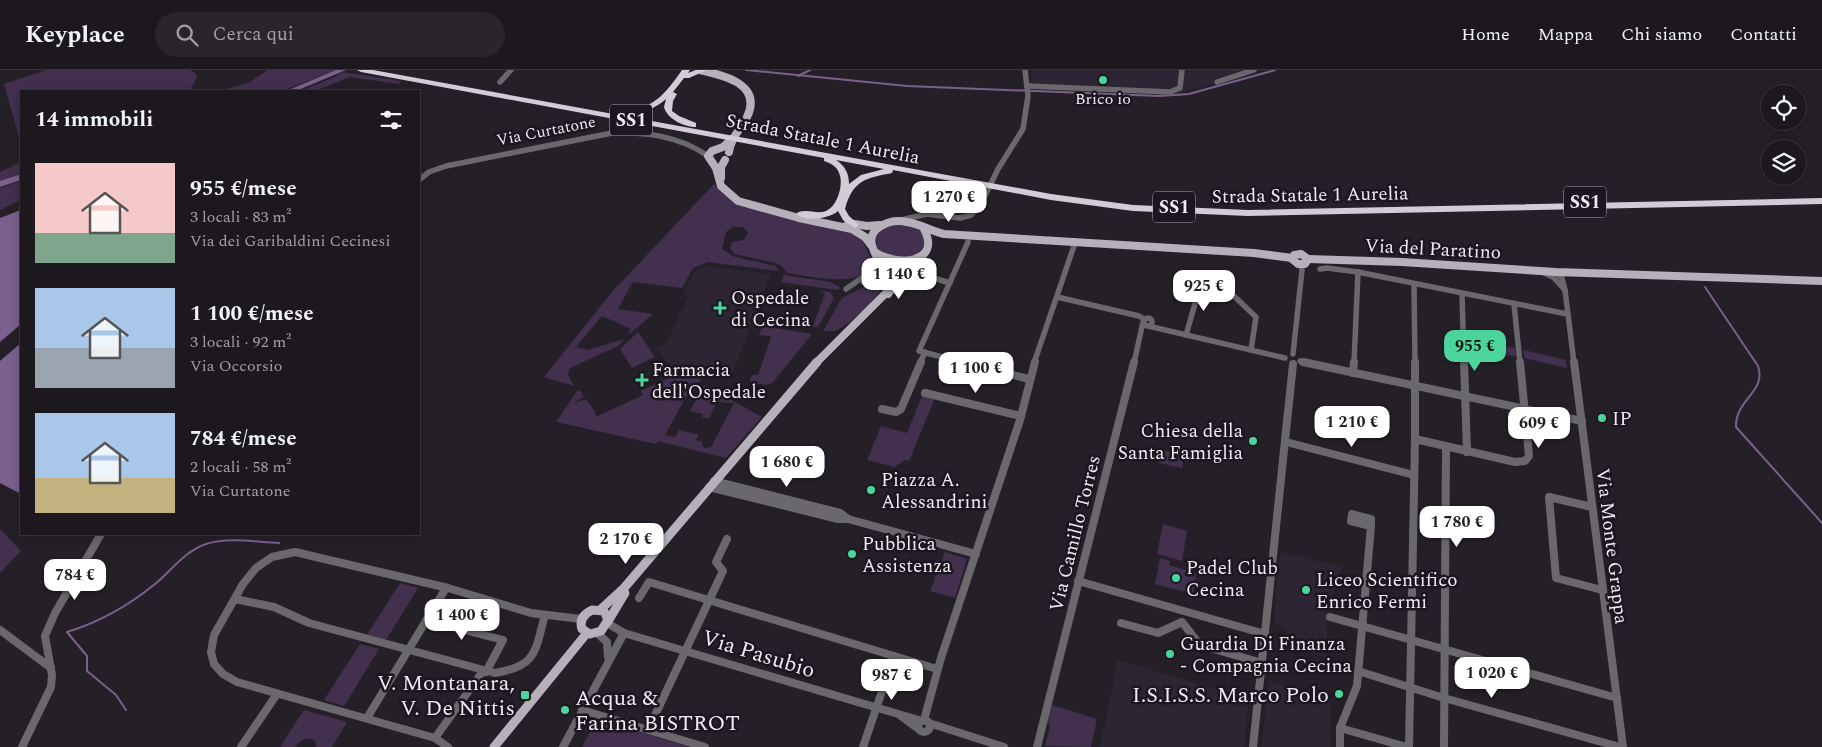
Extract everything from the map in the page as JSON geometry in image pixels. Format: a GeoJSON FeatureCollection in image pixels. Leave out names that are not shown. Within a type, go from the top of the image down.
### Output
{"type":"FeatureCollection","features":[{"type":"Feature","properties":{"kind":"highway","name":"Strada Statale 1 Aurelia"},"geometry":{"type":"LineString","coordinates":[[362,70],[696,127],[728,136]]}},
{"type":"Feature","properties":{"kind":"highway"},"geometry":{"type":"LineString","coordinates":[[601,111],[631,112],[655,106],[666,97],[684,72],[701,70]]}},
{"type":"Feature","properties":{"kind":"highway","name":"Strada Statale 1 Aurelia"},"geometry":{"type":"LineString","coordinates":[[376,71],[728,136],[744,137],[1097,204],[1212,212],[1822,201]]}},
{"type":"Feature","properties":{"kind":"highway"},"geometry":{"type":"LineString","coordinates":[[684,72],[670,97],[668,108],[674,117],[696,127]]}},
{"type":"Feature","properties":{"kind":"highway","name":"Strada Statale 1 Aurelia"},"geometry":{"type":"LineString","coordinates":[[744,137],[820,155],[919,173],[984,182]]}},
{"type":"Feature","properties":{"kind":"highway"},"geometry":{"type":"LineString","coordinates":[[800,214],[818,215],[832,211],[837,206],[846,185],[846,176],[842,168],[820,155]]}},
{"type":"Feature","properties":{"kind":"highway"},"geometry":{"type":"LineString","coordinates":[[855,225],[846,218],[841,208],[850,188],[856,181],[883,171],[919,173]]}},
{"type":"Feature","properties":{"kind":"highway","name":"Strada Statale 1 Aurelia"},"geometry":{"type":"LineString","coordinates":[[1001,186],[1097,201],[1213,209],[1822,198]]}},
{"type":"Feature","properties":{"kind":"main road"},"geometry":{"type":"LineString","coordinates":[[701,70],[731,78],[748,93],[750,102],[749,109],[719,148],[712,151],[710,158],[721,186],[738,201],[774,212],[852,229],[865,237],[890,282],[890,289],[880,300]]}},
{"type":"Feature","properties":{"kind":"main road"},"geometry":{"type":"LineString","coordinates":[[728,136],[729,156],[721,167],[720,176],[726,187],[736,196],[753,204],[870,227],[893,221],[902,221],[944,234],[969,239]]}},
{"type":"Feature","properties":{"kind":"main road"},"geometry":{"type":"LineString","coordinates":[[719,148],[729,152]]}},
{"type":"Feature","properties":{"kind":"main road"},"geometry":{"type":"LineString","coordinates":[[710,158],[725,160]]}},
{"type":"Feature","properties":{"kind":"main road"},"geometry":{"type":"LineString","coordinates":[[883,224],[875,230],[871,237],[872,248],[889,260],[899,262],[917,258]]}},
{"type":"Feature","properties":{"kind":"main road"},"geometry":{"type":"LineString","coordinates":[[921,226],[929,235],[928,249]]}},
{"type":"Feature","properties":{"kind":"main road"},"geometry":{"type":"LineString","coordinates":[[592,633],[582,629],[581,619],[587,612],[600,610],[616,596],[834,343],[901,280],[917,258],[946,237],[1075,242],[1254,253],[1292,258],[1300,264],[1306,263],[1308,259]]}},
{"type":"Feature","properties":{"kind":"main road","name":"Via del Paratino"},"geometry":{"type":"LineString","coordinates":[[1292,258],[1294,254],[1299,253],[1308,259],[1573,273],[1822,282]]}},
{"type":"Feature","properties":{"kind":"main road"},"geometry":{"type":"LineString","coordinates":[[494,747],[592,633],[607,623],[621,599],[664,547],[667,537]]}},
{"type":"Feature","properties":{"kind":"main road"},"geometry":{"type":"LineString","coordinates":[[600,610],[606,614],[607,623]]}},
{"type":"Feature","properties":{"kind":"street"},"geometry":{"type":"LineString","coordinates":[[500,82],[511,70]]}},
{"type":"Feature","properties":{"kind":"street"},"geometry":{"type":"LineString","coordinates":[[893,221],[925,214],[961,218],[977,210],[1000,165],[1022,133],[1026,119],[1027,89],[1025,70]]}},
{"type":"Feature","properties":{"kind":"street"},"geometry":{"type":"LineString","coordinates":[[1027,89],[1039,86],[1170,92],[1180,88],[1182,70]]}},
{"type":"Feature","properties":{"kind":"street"},"geometry":{"type":"LineString","coordinates":[[1217,82],[1254,70]]}},
{"type":"Feature","properties":{"kind":"street","name":"Via Curtatone"},"geometry":{"type":"LineString","coordinates":[[420,179],[429,172],[446,166],[612,133],[640,133],[674,138],[694,146],[710,158]]}},
{"type":"Feature","properties":{"kind":"street"},"geometry":{"type":"LineString","coordinates":[[1570,193],[1585,215]]}},
{"type":"Feature","properties":{"kind":"street"},"geometry":{"type":"LineString","coordinates":[[921,226],[918,220],[925,214]]}},
{"type":"Feature","properties":{"kind":"street"},"geometry":{"type":"LineString","coordinates":[[882,409],[896,412],[901,409],[950,282],[969,239]]}},
{"type":"Feature","properties":{"kind":"street"},"geometry":{"type":"LineString","coordinates":[[1004,747],[925,725],[937,670],[1021,416],[1029,379],[1075,242]]}},
{"type":"Feature","properties":{"kind":"street"},"geometry":{"type":"LineString","coordinates":[[878,259],[872,271],[846,289],[885,274]]}},
{"type":"Feature","properties":{"kind":"street"},"geometry":{"type":"LineString","coordinates":[[1293,354],[1302,270],[1300,264]]}},
{"type":"Feature","properties":{"kind":"street"},"geometry":{"type":"LineString","coordinates":[[912,267],[911,271],[917,274],[950,282]]}},
{"type":"Feature","properties":{"kind":"street"},"geometry":{"type":"LineString","coordinates":[[1320,269],[1327,268],[1358,272],[1567,314]]}},
{"type":"Feature","properties":{"kind":"street"},"geometry":{"type":"LineString","coordinates":[[1540,271],[1550,275],[1562,285],[1566,275],[1573,273]]}},
{"type":"Feature","properties":{"kind":"street"},"geometry":{"type":"LineString","coordinates":[[1353,373],[1358,272]]}},
{"type":"Feature","properties":{"kind":"street","name":"Via Monte Grappa"},"geometry":{"type":"LineString","coordinates":[[1556,272],[1555,276],[1562,285],[1582,421],[1617,698],[1621,747]]}},
{"type":"Feature","properties":{"kind":"street"},"geometry":{"type":"LineString","coordinates":[[901,280],[917,274]]}},
{"type":"Feature","properties":{"kind":"street"},"geometry":{"type":"LineString","coordinates":[[1340,728],[1408,747],[1415,439],[1414,284]]}},
{"type":"Feature","properties":{"kind":"street"},"geometry":{"type":"LineString","coordinates":[[1186,335],[1200,286],[1234,296],[1256,317],[1251,350]]}},
{"type":"Feature","properties":{"kind":"street"},"geometry":{"type":"LineString","coordinates":[[1462,294],[1467,452]]}},
{"type":"Feature","properties":{"kind":"street"},"geometry":{"type":"LineString","coordinates":[[1057,297],[1139,316],[1146,323],[1168,330],[1285,358],[1287,361],[1582,421]]}},
{"type":"Feature","properties":{"kind":"street"},"geometry":{"type":"LineString","coordinates":[[1415,439],[1515,462],[1521,463],[1527,460],[1529,456],[1514,304]]}},
{"type":"Feature","properties":{"kind":"street","name":"Via Camillo Torres"},"geometry":{"type":"LineString","coordinates":[[1037,747],[1146,323]]}},
{"type":"Feature","properties":{"kind":"street"},"geometry":{"type":"LineString","coordinates":[[922,352],[1029,379]]}},
{"type":"Feature","properties":{"kind":"street"},"geometry":{"type":"LineString","coordinates":[[1253,747],[1286,442],[1298,356],[1293,354],[1287,355],[1285,358]]}},
{"type":"Feature","properties":{"kind":"street"},"geometry":{"type":"LineString","coordinates":[[925,393],[1021,416]]}},
{"type":"Feature","properties":{"kind":"street"},"geometry":{"type":"LineString","coordinates":[[1286,442],[1414,475]]}},
{"type":"Feature","properties":{"kind":"street"},"geometry":{"type":"LineString","coordinates":[[1444,747],[1446,447]]}},
{"type":"Feature","properties":{"kind":"street"},"geometry":{"type":"LineString","coordinates":[[712,484],[838,520],[848,519],[976,554]]}},
{"type":"Feature","properties":{"kind":"street"},"geometry":{"type":"LineString","coordinates":[[1592,507],[1549,497],[1556,578],[1602,590]]}},
{"type":"Feature","properties":{"kind":"street"},"geometry":{"type":"LineString","coordinates":[[1340,747],[1340,728],[1357,686],[1371,526]]}},
{"type":"Feature","properties":{"kind":"street"},"geometry":{"type":"LineString","coordinates":[[22,747],[51,687],[45,636],[55,613],[100,535]]}},
{"type":"Feature","properties":{"kind":"street"},"geometry":{"type":"LineString","coordinates":[[648,730],[723,571],[716,562],[727,539]]}},
{"type":"Feature","properties":{"kind":"street"},"geometry":{"type":"LineString","coordinates":[[448,747],[435,738],[277,694],[237,682],[221,674],[210,654],[214,635],[247,577],[256,566],[268,558],[281,553],[295,552],[446,588],[546,615],[570,620],[581,619]]}},
{"type":"Feature","properties":{"kind":"street"},"geometry":{"type":"LineString","coordinates":[[639,598],[648,582],[937,670]]}},
{"type":"Feature","properties":{"kind":"street"},"geometry":{"type":"LineString","coordinates":[[1078,582],[1265,634]]}},
{"type":"Feature","properties":{"kind":"street"},"geometry":{"type":"LineString","coordinates":[[366,718],[446,588]]}},
{"type":"Feature","properties":{"kind":"street"},"geometry":{"type":"LineString","coordinates":[[235,599],[274,607],[309,623],[408,651],[485,671],[504,672],[515,668],[532,656],[539,645],[546,615]]}},
{"type":"Feature","properties":{"kind":"street"},"geometry":{"type":"LineString","coordinates":[[1330,618],[1411,639],[1617,698]]}},
{"type":"Feature","properties":{"kind":"street"},"geometry":{"type":"LineString","coordinates":[[426,620],[503,640],[485,671],[435,738]]}},
{"type":"Feature","properties":{"kind":"street"},"geometry":{"type":"LineString","coordinates":[[1121,623],[1158,633],[1182,622],[1200,645],[1262,663]]}},
{"type":"Feature","properties":{"kind":"street","name":"Via Pasubio"},"geometry":{"type":"LineString","coordinates":[[607,623],[624,632],[876,708],[925,725]]}},
{"type":"Feature","properties":{"kind":"street"},"geometry":{"type":"LineString","coordinates":[[0,630],[50,668]]}},
{"type":"Feature","properties":{"kind":"street"},"geometry":{"type":"LineString","coordinates":[[563,747],[624,632]]}},
{"type":"Feature","properties":{"kind":"street"},"geometry":{"type":"LineString","coordinates":[[592,633],[605,637],[608,643],[608,659]]}},
{"type":"Feature","properties":{"kind":"street"},"geometry":{"type":"LineString","coordinates":[[862,747],[894,656]]}},
{"type":"Feature","properties":{"kind":"street"},"geometry":{"type":"LineString","coordinates":[[1358,671],[1444,698],[1621,747]]}},
{"type":"Feature","properties":{"kind":"street"},"geometry":{"type":"LineString","coordinates":[[241,747],[277,694]]}},
{"type":"Feature","properties":{"kind":"street"},"geometry":{"type":"LineString","coordinates":[[582,710],[704,747]]}},
{"type":"Feature","properties":{"kind":"shaded area"},"geometry":{"type":"Polygon","coordinates":[[[47,70],[189,70],[194,72],[197,77],[190,90],[20,90],[20,140],[4,84],[47,70]]]}},
{"type":"Feature","properties":{"kind":"shaded area"},"geometry":{"type":"Polygon","coordinates":[[[268,70],[336,70],[285,90],[223,90],[250,82],[268,70]]]}},
{"type":"Feature","properties":{"kind":"shaded area"},"geometry":{"type":"Polygon","coordinates":[[[1032,70],[1263,70],[1175,94],[1031,87],[1032,70]]]}},
{"type":"Feature","properties":{"kind":"shaded area"},"geometry":{"type":"Polygon","coordinates":[[[342,72],[401,81],[399,84],[350,77],[318,90],[302,90],[335,77],[342,72]]]}},
{"type":"Feature","properties":{"kind":"shaded area"},"geometry":{"type":"Polygon","coordinates":[[[20,162],[20,174],[0,182],[0,172],[20,162]]]}},
{"type":"Feature","properties":{"kind":"shaded area"},"geometry":{"type":"Polygon","coordinates":[[[20,181],[20,200],[0,210],[0,188],[20,181]]]}},
{"type":"Feature","properties":{"kind":"shaded area"},"geometry":{"type":"Polygon","coordinates":[[[714,184],[734,201],[850,230],[861,238],[872,260],[869,270],[852,278],[841,279],[818,278],[787,273],[782,266],[776,263],[734,254],[730,248],[732,242],[744,240],[748,233],[743,227],[733,227],[726,232],[722,249],[735,257],[776,266],[778,271],[708,262],[693,268],[682,288],[633,282],[618,309],[653,314],[627,334],[631,329],[602,316],[576,347],[587,350],[625,339],[618,346],[568,369],[570,371],[567,373],[574,386],[544,377],[611,293],[714,184]]]}},
{"type":"Feature","properties":{"kind":"shaded area"},"geometry":{"type":"Polygon","coordinates":[[[20,210],[20,325],[0,342],[0,218],[20,210]]]}},
{"type":"Feature","properties":{"kind":"shaded area"},"geometry":{"type":"Polygon","coordinates":[[[900,222],[920,227],[928,238],[922,252],[909,257],[894,258],[877,249],[875,237],[881,229],[900,222]]]}},
{"type":"Feature","properties":{"kind":"shaded area","name":"Ospedale di Cecina"},"geometry":{"type":"Polygon","coordinates":[[[705,266],[771,274],[731,377],[676,370],[665,361],[657,348],[666,344],[689,295],[683,293],[694,272],[705,266]]]}},
{"type":"Feature","properties":{"kind":"shaded area"},"geometry":{"type":"Polygon","coordinates":[[[784,275],[831,282],[841,288],[837,290],[781,282],[784,275]]]}},
{"type":"Feature","properties":{"kind":"shaded area"},"geometry":{"type":"Polygon","coordinates":[[[874,282],[883,284],[881,290],[863,311],[847,324],[834,331],[823,331],[842,298],[874,282]]]}},
{"type":"Feature","properties":{"kind":"shaded area"},"geometry":{"type":"Polygon","coordinates":[[[819,291],[830,292],[834,298],[818,327],[808,327],[813,326],[825,293],[819,291]]]}},
{"type":"Feature","properties":{"kind":"shaded area"},"geometry":{"type":"Polygon","coordinates":[[[762,326],[812,334],[773,382],[766,385],[751,382],[750,380],[752,375],[758,375],[771,338],[770,336],[759,335],[762,326]]]}},
{"type":"Feature","properties":{"kind":"shaded area"},"geometry":{"type":"Polygon","coordinates":[[[638,332],[655,357],[632,368],[620,349],[638,332]]]}},
{"type":"Feature","properties":{"kind":"shaded area"},"geometry":{"type":"Polygon","coordinates":[[[1467,338],[1515,348],[1516,357],[1467,347],[1467,338]]]}},
{"type":"Feature","properties":{"kind":"shaded area"},"geometry":{"type":"Polygon","coordinates":[[[20,344],[20,493],[0,483],[0,361],[20,344]]]}},
{"type":"Feature","properties":{"kind":"shaded area"},"geometry":{"type":"Polygon","coordinates":[[[1524,350],[1566,360],[1567,368],[1524,358],[1524,350]]]}},
{"type":"Feature","properties":{"kind":"shaded area"},"geometry":{"type":"Polygon","coordinates":[[[681,375],[701,379],[691,396],[687,395],[665,435],[675,437],[679,430],[699,435],[696,440],[702,442],[705,448],[711,447],[734,403],[717,402],[709,418],[702,417],[703,414],[690,411],[704,385],[762,417],[726,458],[658,441],[656,444],[556,422],[577,391],[580,390],[584,397],[575,403],[586,399],[595,415],[598,416],[643,395],[641,391],[670,377],[681,375]]]}},
{"type":"Feature","properties":{"kind":"shaded area"},"geometry":{"type":"Polygon","coordinates":[[[922,396],[934,400],[909,461],[904,460],[895,467],[867,460],[881,426],[907,433],[922,396]]]}},
{"type":"Feature","properties":{"kind":"shaded area"},"geometry":{"type":"Polygon","coordinates":[[[1162,450],[1184,456],[1182,468],[1159,463],[1162,450]]]}},
{"type":"Feature","properties":{"kind":"shaded area"},"geometry":{"type":"Polygon","coordinates":[[[1163,524],[1187,531],[1182,561],[1157,554],[1163,524]]]}},
{"type":"Feature","properties":{"kind":"shaded area"},"geometry":{"type":"Polygon","coordinates":[[[0,529],[21,551],[0,573],[0,529]]]}},
{"type":"Feature","properties":{"kind":"shaded area"},"geometry":{"type":"Polygon","coordinates":[[[945,552],[967,559],[955,598],[930,591],[945,552]]]}},
{"type":"Feature","properties":{"kind":"shaded area","name":"Liceo Scientifico Enrico Fermi"},"geometry":{"type":"Polygon","coordinates":[[[1280,552],[1342,567],[1327,613],[1327,658],[1285,644],[1287,628],[1274,623],[1280,552]]]}},
{"type":"Feature","properties":{"kind":"shaded area","name":"Padel Club Cecina"},"geometry":{"type":"Polygon","coordinates":[[[1160,558],[1170,561],[1169,565],[1196,573],[1193,594],[1155,584],[1160,558]]]}},
{"type":"Feature","properties":{"kind":"shaded area"},"geometry":{"type":"Polygon","coordinates":[[[400,583],[418,588],[386,640],[367,635],[400,583]]]}},
{"type":"Feature","properties":{"kind":"shaded area"},"geometry":{"type":"Polygon","coordinates":[[[360,644],[379,649],[344,706],[324,700],[360,644]]]}},
{"type":"Feature","properties":{"kind":"shaded area"},"geometry":{"type":"Polygon","coordinates":[[[1118,660],[1249,699],[1244,747],[1100,747],[1118,660]]]}},
{"type":"Feature","properties":{"kind":"shaded area"},"geometry":{"type":"Polygon","coordinates":[[[1269,681],[1330,699],[1330,747],[1261,747],[1269,681]]]}},
{"type":"Feature","properties":{"kind":"shaded area"},"geometry":{"type":"Polygon","coordinates":[[[1052,705],[1097,719],[1091,747],[1045,746],[1050,726],[1048,721],[1052,705]]]}},
{"type":"Feature","properties":{"kind":"shaded area"},"geometry":{"type":"Polygon","coordinates":[[[304,710],[347,722],[332,747],[316,747],[315,740],[309,738],[299,742],[295,747],[280,747],[304,710]]]}},
{"type":"Feature","properties":{"kind":"shaded area"},"geometry":{"type":"Polygon","coordinates":[[[597,719],[689,747],[582,747],[597,719]]]}},
{"type":"Feature","properties":{"kind":"waterway"},"geometry":{"type":"LineString","coordinates":[[292,90],[342,70]]}},
{"type":"Feature","properties":{"kind":"waterway"},"geometry":{"type":"LineString","coordinates":[[746,70],[799,75]]}},
{"type":"Feature","properties":{"kind":"waterway"},"geometry":{"type":"LineString","coordinates":[[799,75],[810,70]]}},
{"type":"Feature","properties":{"kind":"waterway"},"geometry":{"type":"LineString","coordinates":[[799,75],[907,86],[1159,96],[1189,94],[1275,70]]}},
{"type":"Feature","properties":{"kind":"waterway"},"geometry":{"type":"LineString","coordinates":[[0,184],[20,177]]}},
{"type":"Feature","properties":{"kind":"waterway"},"geometry":{"type":"LineString","coordinates":[[1705,287],[1758,366],[1760,375],[1755,389],[1740,409],[1736,427],[1822,523]]}},
{"type":"Feature","properties":{"kind":"waterway"},"geometry":{"type":"LineString","coordinates":[[126,710],[116,695],[87,671],[87,656],[67,632],[102,618],[124,606],[155,584],[185,556],[198,547],[215,542],[233,540],[279,543]]}},
{"type":"Feature","properties":{"kind":"place","name":"Brico io"},"geometry":{"type":"Point","coordinates":[1103,80]}},
{"type":"Feature","properties":{"kind":"place","name":"Ospedale di Cecina"},"geometry":{"type":"Point","coordinates":[720,308]}},
{"type":"Feature","properties":{"kind":"place","name":"Farmacia dell'Ospedale"},"geometry":{"type":"Point","coordinates":[642,380]}},
{"type":"Feature","properties":{"kind":"place","name":"IP"},"geometry":{"type":"Point","coordinates":[1602,418]}},
{"type":"Feature","properties":{"kind":"place","name":"Chiesa della Santa Famiglia"},"geometry":{"type":"Point","coordinates":[1253,441]}},
{"type":"Feature","properties":{"kind":"place","name":"Piazza A. Alessandrini"},"geometry":{"type":"Point","coordinates":[871,490]}},
{"type":"Feature","properties":{"kind":"place","name":"Pubblica Assistenza"},"geometry":{"type":"Point","coordinates":[852,554]}},
{"type":"Feature","properties":{"kind":"place","name":"Padel Club Cecina"},"geometry":{"type":"Point","coordinates":[1176,578]}},
{"type":"Feature","properties":{"kind":"place","name":"Liceo Scientifico Enrico Fermi"},"geometry":{"type":"Point","coordinates":[1306,590]}},
{"type":"Feature","properties":{"kind":"place","name":"Guardia Di Finanza - Compagnia Cecina"},"geometry":{"type":"Point","coordinates":[1170,654]}},
{"type":"Feature","properties":{"kind":"place","name":"I.S.I.S.S. Marco Polo"},"geometry":{"type":"Point","coordinates":[1339,694]}},
{"type":"Feature","properties":{"kind":"place","name":"V. Montanara, V. De Nittis"},"geometry":{"type":"Point","coordinates":[525,695]}},
{"type":"Feature","properties":{"kind":"place","name":"Acqua & Farina BISTROT"},"geometry":{"type":"Point","coordinates":[565,710]}}]}
